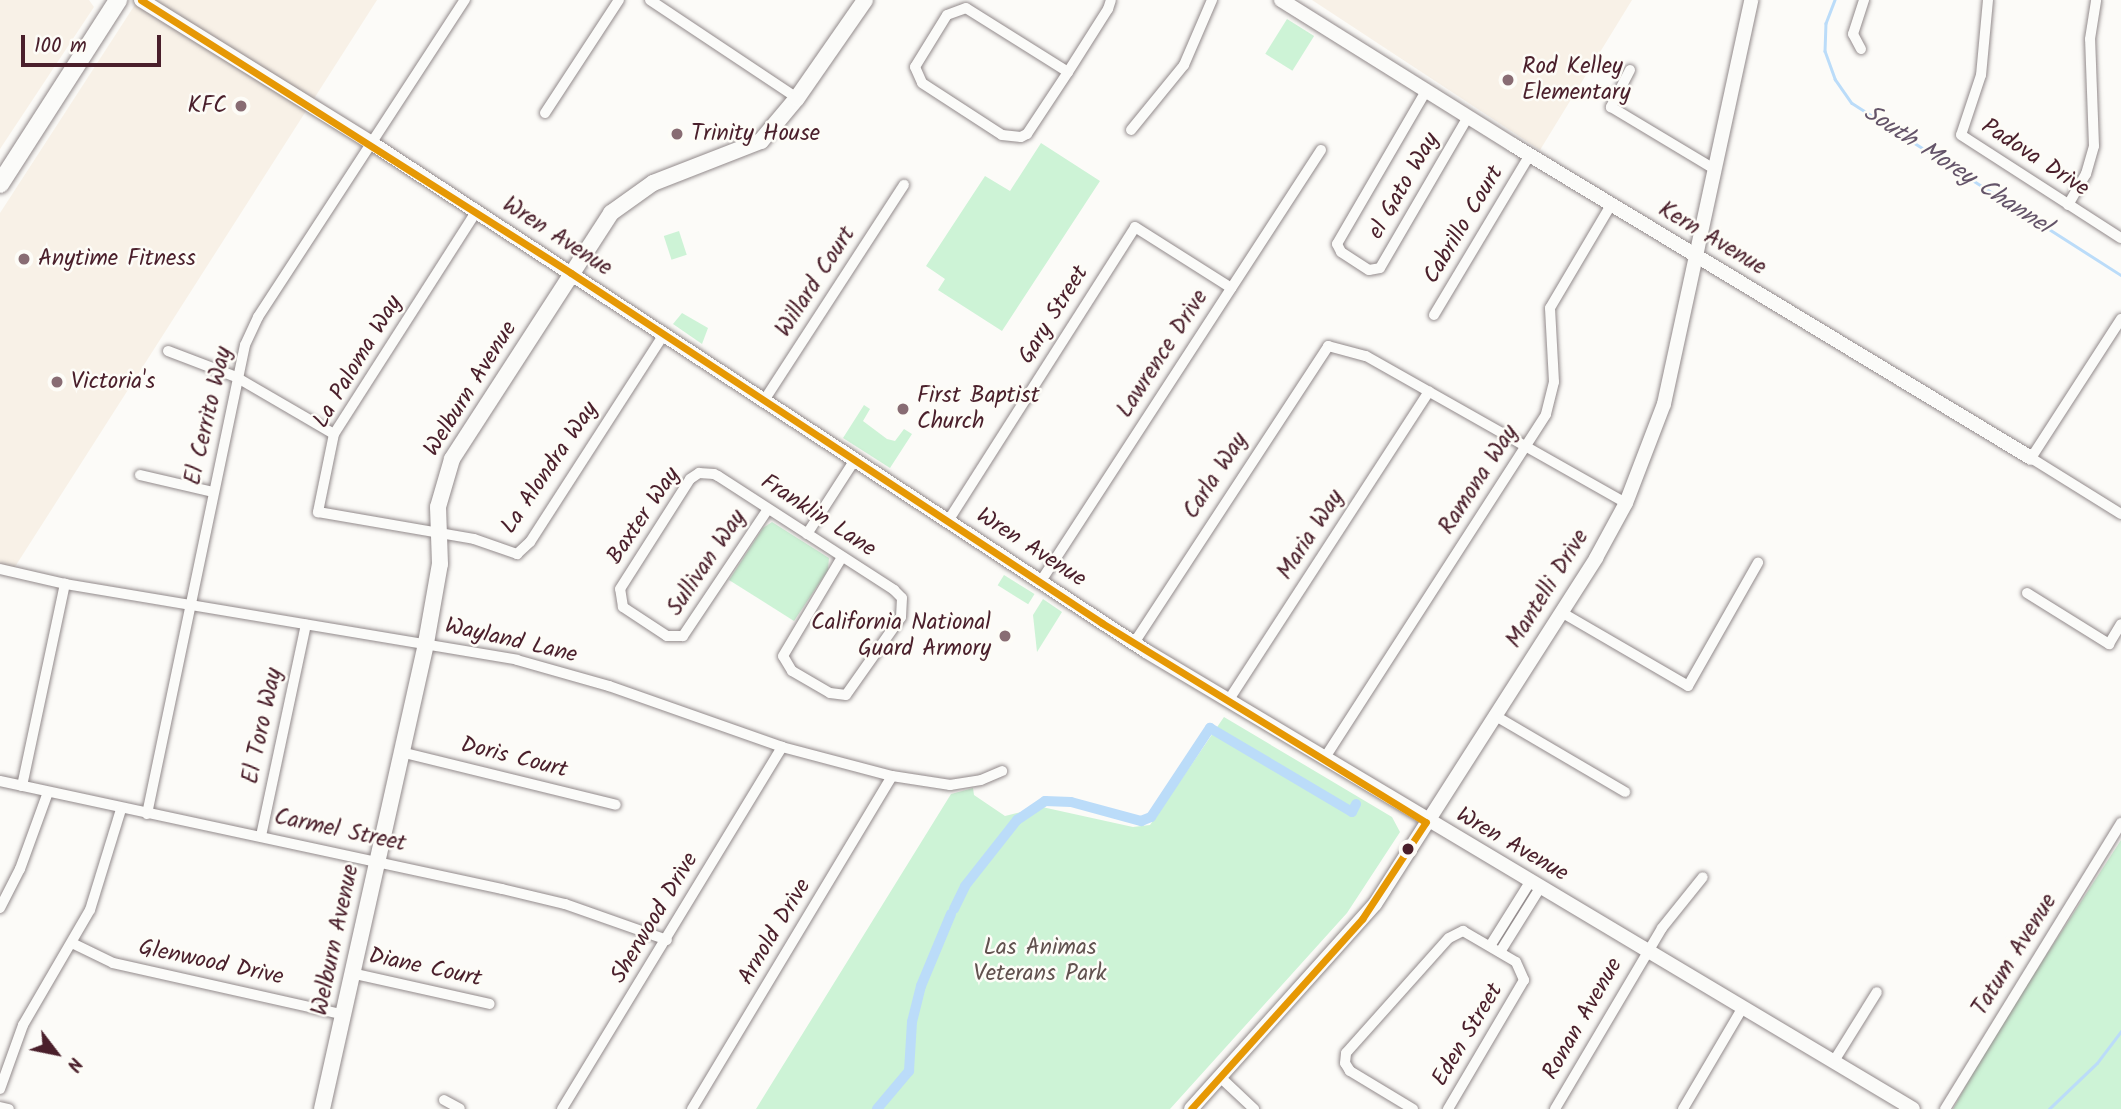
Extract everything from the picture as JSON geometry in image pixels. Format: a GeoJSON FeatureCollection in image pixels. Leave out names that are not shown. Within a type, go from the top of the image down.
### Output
{"type":"FeatureCollection","features":[{"type":"Feature","properties":{"kind":"main road"},"geometry":{"type":"LineString","coordinates":[[0,184],[118,0]]}},
{"type":"Feature","properties":{"kind":"main road","name":"Welburn Avenue"},"geometry":{"type":"LineString","coordinates":[[322,1109],[426,643],[440,564],[440,494],[452,459],[571,273],[620,205],[653,183],[761,141],[797,98],[865,0]]}},
{"type":"Feature","properties":{"kind":"street","name":"Wren Avenue"},"geometry":{"type":"LineString","coordinates":[[141,0],[370,142],[1134,643],[1426,822],[1648,950],[1913,1109]]}},
{"type":"Feature","properties":{"kind":"street","name":"El Cerrito Way"},"geometry":{"type":"LineString","coordinates":[[147,814],[192,605],[236,377],[258,317],[465,0]]}},
{"type":"Feature","properties":{"kind":"street"},"geometry":{"type":"LineString","coordinates":[[545,113],[619,0]]}},
{"type":"Feature","properties":{"kind":"street"},"geometry":{"type":"LineString","coordinates":[[650,0],[797,98]]}},
{"type":"Feature","properties":{"kind":"street"},"geometry":{"type":"LineString","coordinates":[[1068,72],[966,8],[947,15],[915,67],[916,75],[1002,135],[1012,138],[1027,134],[1068,72],[1111,0]]}},
{"type":"Feature","properties":{"kind":"street"},"geometry":{"type":"LineString","coordinates":[[1131,130],[1184,65],[1212,0]]}},
{"type":"Feature","properties":{"kind":"street","name":"Mantelli Drive"},"geometry":{"type":"LineString","coordinates":[[1191,1109],[1362,919],[1561,612],[1626,503],[1664,404],[1751,0]]}},
{"type":"Feature","properties":{"kind":"street"},"geometry":{"type":"LineString","coordinates":[[1861,49],[1853,34],[1864,0]]}},
{"type":"Feature","properties":{"kind":"street","name":"Padova Drive"},"geometry":{"type":"LineString","coordinates":[[1988,0],[1981,75],[1961,135],[2121,238]]}},
{"type":"Feature","properties":{"kind":"street"},"geometry":{"type":"LineString","coordinates":[[2068,205],[2086,174],[2094,146],[2090,39],[2096,0]]}},
{"type":"Feature","properties":{"kind":"street","name":"Kern Avenue"},"geometry":{"type":"LineString","coordinates":[[1284,1],[1529,156],[2121,514]]}},
{"type":"Feature","properties":{"kind":"street"},"geometry":{"type":"LineString","coordinates":[[1630,71],[1611,107],[1714,169]]}},
{"type":"Feature","properties":{"kind":"street","name":"el Gato Way"},"geometry":{"type":"LineString","coordinates":[[1426,91],[1337,248],[1369,270],[1380,268],[1468,117]]}},
{"type":"Feature","properties":{"kind":"street","name":"Lawrence Drive"},"geometry":{"type":"LineString","coordinates":[[1041,581],[1321,150]]}},
{"type":"Feature","properties":{"kind":"street","name":"Cabrillo Court"},"geometry":{"type":"LineString","coordinates":[[1434,315],[1529,156]]}},
{"type":"Feature","properties":{"kind":"street","name":"Willard Court"},"geometry":{"type":"LineString","coordinates":[[763,402],[904,185]]}},
{"type":"Feature","properties":{"kind":"street","name":"Ramona Way"},"geometry":{"type":"LineString","coordinates":[[1324,759],[1546,414],[1554,382],[1550,308],[1611,205]]}},
{"type":"Feature","properties":{"kind":"street","name":"La Paloma Way"},"geometry":{"type":"LineString","coordinates":[[438,533],[318,512],[334,434],[476,212]]}},
{"type":"Feature","properties":{"kind":"street","name":"Gary Street"},"geometry":{"type":"LineString","coordinates":[[948,522],[1135,227],[1231,288]]}},
{"type":"Feature","properties":{"kind":"street"},"geometry":{"type":"LineString","coordinates":[[2031,458],[2121,319]]}},
{"type":"Feature","properties":{"kind":"street","name":"La Alondra Way"},"geometry":{"type":"LineString","coordinates":[[438,533],[474,539],[508,554],[522,551],[663,336]]}},
{"type":"Feature","properties":{"kind":"street","name":"Carla Way"},"geometry":{"type":"LineString","coordinates":[[1134,643],[1315,362],[1328,346],[1343,348],[1429,391]]}},
{"type":"Feature","properties":{"kind":"street"},"geometry":{"type":"LineString","coordinates":[[168,351],[236,377],[334,434]]}},
{"type":"Feature","properties":{"kind":"street"},"geometry":{"type":"LineString","coordinates":[[1429,391],[1525,448],[1626,503]]}},
{"type":"Feature","properties":{"kind":"street","name":"Maria Way"},"geometry":{"type":"LineString","coordinates":[[1228,701],[1429,391]]}},
{"type":"Feature","properties":{"kind":"street"},"geometry":{"type":"LineString","coordinates":[[807,534],[854,461]]}},
{"type":"Feature","properties":{"kind":"street","name":"Franklin Lane"},"geometry":{"type":"LineString","coordinates":[[705,472],[768,509],[842,556],[898,592],[903,602],[901,617],[862,677],[842,695],[792,671],[783,656],[842,556]]}},
{"type":"Feature","properties":{"kind":"street","name":"Baxter Way"},"geometry":{"type":"LineString","coordinates":[[678,638],[667,636],[626,610],[619,595],[691,479],[705,472]]}},
{"type":"Feature","properties":{"kind":"street"},"geometry":{"type":"LineString","coordinates":[[140,475],[214,492]]}},
{"type":"Feature","properties":{"kind":"street","name":"Sullivan Way"},"geometry":{"type":"LineString","coordinates":[[678,638],[690,631],[768,509]]}},
{"type":"Feature","properties":{"kind":"street"},"geometry":{"type":"LineString","coordinates":[[1561,612],[1688,686],[1758,563]]}},
{"type":"Feature","properties":{"kind":"street","name":"Wayland Lane"},"geometry":{"type":"LineString","coordinates":[[0,569],[65,584],[517,660],[609,686],[782,747],[892,776],[950,785],[981,780],[1002,771]]}},
{"type":"Feature","properties":{"kind":"street"},"geometry":{"type":"LineString","coordinates":[[22,786],[65,584]]}},
{"type":"Feature","properties":{"kind":"street"},"geometry":{"type":"LineString","coordinates":[[2027,593],[2109,644],[2121,624]]}},
{"type":"Feature","properties":{"kind":"street","name":"El Toro Way"},"geometry":{"type":"LineString","coordinates":[[261,836],[306,625]]}},
{"type":"Feature","properties":{"kind":"street"},"geometry":{"type":"LineString","coordinates":[[1494,715],[1625,792]]}},
{"type":"Feature","properties":{"kind":"street","name":"Sherwood Drive"},"geometry":{"type":"LineString","coordinates":[[562,1109],[782,747]]}},
{"type":"Feature","properties":{"kind":"street","name":"Doris Court"},"geometry":{"type":"LineString","coordinates":[[401,752],[617,805]]}},
{"type":"Feature","properties":{"kind":"street","name":"Arnold Drive"},"geometry":{"type":"LineString","coordinates":[[692,1109],[892,776]]}},
{"type":"Feature","properties":{"kind":"street","name":"Carmel Street"},"geometry":{"type":"LineString","coordinates":[[0,781],[121,809],[377,860],[565,904],[667,940]]}},
{"type":"Feature","properties":{"kind":"street"},"geometry":{"type":"LineString","coordinates":[[0,908],[20,869],[48,792]]}},
{"type":"Feature","properties":{"kind":"street"},"geometry":{"type":"LineString","coordinates":[[0,1089],[23,1025],[74,944],[90,910],[121,809]]}},
{"type":"Feature","properties":{"kind":"street","name":"Tatum Avenue"},"geometry":{"type":"LineString","coordinates":[[1945,1109],[2121,823]]}},
{"type":"Feature","properties":{"kind":"street","name":"Ronan Avenue"},"geometry":{"type":"LineString","coordinates":[[1555,1109],[1679,901],[1703,877]]}},
{"type":"Feature","properties":{"kind":"street","name":"Eden Street"},"geometry":{"type":"LineString","coordinates":[[1448,1109],[1524,980],[1521,966],[1495,949],[1535,885]]}},
{"type":"Feature","properties":{"kind":"street"},"geometry":{"type":"LineString","coordinates":[[1413,1109],[1355,1075],[1345,1063],[1349,1048],[1454,934],[1468,932],[1495,949]]}},
{"type":"Feature","properties":{"kind":"street","name":"Glenwood Drive"},"geometry":{"type":"LineString","coordinates":[[74,944],[113,963],[342,1014]]}},
{"type":"Feature","properties":{"kind":"street","name":"Diane Court"},"geometry":{"type":"LineString","coordinates":[[351,973],[490,1004]]}},
{"type":"Feature","properties":{"kind":"street"},"geometry":{"type":"LineString","coordinates":[[1834,1060],[1877,992]]}},
{"type":"Feature","properties":{"kind":"street"},"geometry":{"type":"LineString","coordinates":[[1683,1109],[1744,1007]]}},
{"type":"Feature","properties":{"kind":"street"},"geometry":{"type":"LineString","coordinates":[[1220,1077],[1254,1109]]}},
{"type":"Feature","properties":{"kind":"street"},"geometry":{"type":"LineString","coordinates":[[444,1100],[460,1109]]}},
{"type":"Feature","properties":{"kind":"street"},"geometry":{"type":"LineString","coordinates":[[0,1107],[9,1109]]}},
{"type":"Feature","properties":{"kind":"shaded area"},"geometry":{"type":"Polygon","coordinates":[[[0,0],[89,0],[94,7],[0,149],[0,0]]]}},
{"type":"Feature","properties":{"kind":"shaded area"},"geometry":{"type":"Polygon","coordinates":[[[138,0],[377,0],[11,573],[0,570],[0,213],[138,0]]]}},
{"type":"Feature","properties":{"kind":"shaded area","name":"Rod Kelley Elementary"},"geometry":{"type":"Polygon","coordinates":[[[1312,0],[1632,0],[1540,150],[1312,0]]]}},
{"type":"Feature","properties":{"kind":"green space"},"geometry":{"type":"Polygon","coordinates":[[[1287,19],[1314,36],[1292,71],[1265,54],[1287,19]]]}},
{"type":"Feature","properties":{"kind":"green space"},"geometry":{"type":"Polygon","coordinates":[[[1041,143],[1100,181],[1002,331],[938,290],[945,279],[926,266],[985,176],[1010,191],[1041,143]]]}},
{"type":"Feature","properties":{"kind":"green space"},"geometry":{"type":"Polygon","coordinates":[[[679,231],[687,255],[672,260],[664,236],[679,231]]]}},
{"type":"Feature","properties":{"kind":"green space"},"geometry":{"type":"Polygon","coordinates":[[[682,313],[708,328],[702,344],[673,324],[682,313]]]}},
{"type":"Feature","properties":{"kind":"green space"},"geometry":{"type":"Polygon","coordinates":[[[864,405],[870,409],[863,421],[887,439],[895,441],[904,429],[912,434],[890,468],[843,438],[864,405]]]}},
{"type":"Feature","properties":{"kind":"green space"},"geometry":{"type":"Polygon","coordinates":[[[772,522],[829,558],[828,570],[794,621],[729,580],[763,528],[772,522]]]}},
{"type":"Feature","properties":{"kind":"green space"},"geometry":{"type":"Polygon","coordinates":[[[1004,575],[1035,594],[1028,604],[998,585],[1004,575]]]}},
{"type":"Feature","properties":{"kind":"green space"},"geometry":{"type":"Polygon","coordinates":[[[1043,599],[1062,612],[1037,652],[1033,615],[1043,599]]]}},
{"type":"Feature","properties":{"kind":"green space","name":"Las Animas Veterans Park"},"geometry":{"type":"Polygon","coordinates":[[[1224,717],[1392,817],[1400,832],[1347,913],[1170,1109],[756,1109],[951,794],[973,788],[974,795],[1005,816],[1042,807],[1133,827],[1150,825],[1224,717]]]}},
{"type":"Feature","properties":{"kind":"green space"},"geometry":{"type":"Polygon","coordinates":[[[2121,840],[2121,1109],[1953,1109],[1991,1040],[2121,840]]]}},
{"type":"Feature","properties":{"kind":"waterway","name":"South Morey Channel"},"geometry":{"type":"LineString","coordinates":[[1835,0],[1826,23],[1825,51],[1835,79],[1852,103],[2121,275]]}},
{"type":"Feature","properties":{"kind":"waterway"},"geometry":{"type":"LineString","coordinates":[[954,909],[965,886],[1017,820],[1045,801],[1071,802],[1141,821],[1151,817],[1210,728],[1352,812],[1356,804]]}},
{"type":"Feature","properties":{"kind":"waterway"},"geometry":{"type":"LineString","coordinates":[[877,1109],[909,1071],[912,1022],[921,986],[951,914]]}},
{"type":"Feature","properties":{"kind":"waterway"},"geometry":{"type":"LineString","coordinates":[[2049,1109],[2097,1063],[2121,1031]]}},
{"type":"Feature","properties":{"kind":"transit line"},"geometry":{"type":"LineString","coordinates":[[141,0],[571,273],[1102,623],[1426,822]]}},
{"type":"Feature","properties":{"kind":"transit line"},"geometry":{"type":"LineString","coordinates":[[1191,1109],[1362,919],[1426,822]]}},
{"type":"Feature","properties":{"kind":"place","name":"Rod Kelley Elementary"},"geometry":{"type":"Point","coordinates":[1508,80]}},
{"type":"Feature","properties":{"kind":"place","name":"KFC"},"geometry":{"type":"Point","coordinates":[241,106]}},
{"type":"Feature","properties":{"kind":"place","name":"Trinity House"},"geometry":{"type":"Point","coordinates":[677,134]}},
{"type":"Feature","properties":{"kind":"place","name":"Anytime Fitness"},"geometry":{"type":"Point","coordinates":[24,259]}},
{"type":"Feature","properties":{"kind":"place","name":"Victoria's"},"geometry":{"type":"Point","coordinates":[57,382]}},
{"type":"Feature","properties":{"kind":"place","name":"First Baptist Church"},"geometry":{"type":"Point","coordinates":[903,409]}},
{"type":"Feature","properties":{"kind":"place","name":"California National Guard Armory"},"geometry":{"type":"Point","coordinates":[1005,636]}}]}
